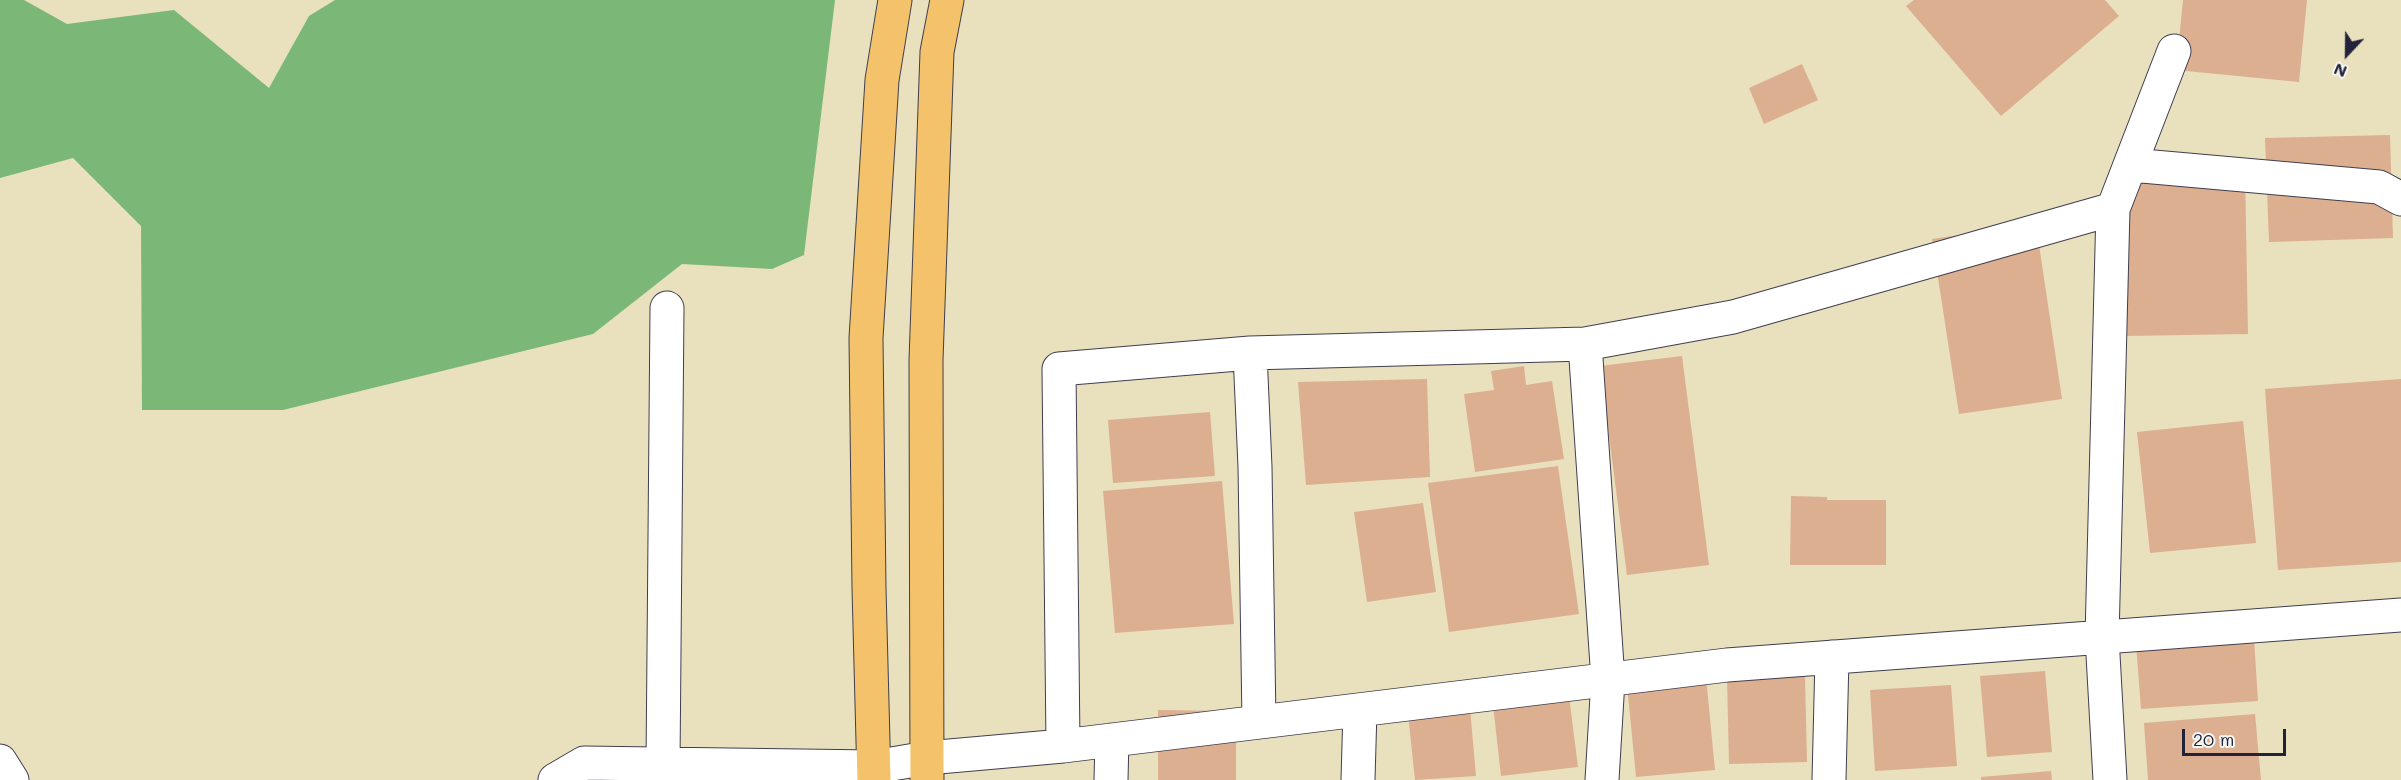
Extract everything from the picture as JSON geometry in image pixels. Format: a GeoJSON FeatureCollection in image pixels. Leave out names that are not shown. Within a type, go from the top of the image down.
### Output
{"type":"FeatureCollection","features":[{"type":"Feature","properties":{"kind":"main road"},"geometry":{"type":"LineString","coordinates":[[874,774],[866,338],[882,80],[895,0]]}},
{"type":"Feature","properties":{"kind":"main road"},"geometry":{"type":"LineString","coordinates":[[927,769],[926,360],[937,52],[946,0]]}},
{"type":"Feature","properties":{"kind":"street"},"geometry":{"type":"LineString","coordinates":[[2110,780],[2102,637],[2113,209],[2174,51]]}},
{"type":"Feature","properties":{"kind":"street"},"geometry":{"type":"LineString","coordinates":[[2131,165],[2379,187],[2401,199]]}},
{"type":"Feature","properties":{"kind":"street"},"geometry":{"type":"LineString","coordinates":[[1063,746],[1059,369],[1250,352],[1585,344],[1733,317],[2113,209]]}},
{"type":"Feature","properties":{"kind":"street"},"geometry":{"type":"LineString","coordinates":[[663,764],[667,308]]}},
{"type":"Feature","properties":{"kind":"street"},"geometry":{"type":"LineString","coordinates":[[1585,344],[1608,680],[1602,780]]}},
{"type":"Feature","properties":{"kind":"street"},"geometry":{"type":"LineString","coordinates":[[1250,352],[1256,467],[1259,722]]}},
{"type":"Feature","properties":{"kind":"street"},"geometry":{"type":"LineString","coordinates":[[555,780],[584,763],[663,764],[698,772],[874,774],[927,769],[1063,746],[1727,665],[2401,615]]}},
{"type":"Feature","properties":{"kind":"street"},"geometry":{"type":"LineString","coordinates":[[1830,780],[1832,657]]}},
{"type":"Feature","properties":{"kind":"street"},"geometry":{"type":"LineString","coordinates":[[1358,780],[1360,710]]}},
{"type":"Feature","properties":{"kind":"street"},"geometry":{"type":"LineString","coordinates":[[1111,780],[1112,740]]}},
{"type":"Feature","properties":{"kind":"street"},"geometry":{"type":"LineString","coordinates":[[0,761],[12,780]]}},
{"type":"Feature","properties":{"kind":"green space"},"geometry":{"type":"Polygon","coordinates":[[[0,0],[24,0],[67,24],[174,10],[269,88],[309,16],[335,0],[835,0],[804,255],[772,269],[682,264],[593,334],[283,410],[142,410],[141,226],[73,158],[0,178],[0,0]]]}},
{"type":"Feature","properties":{"kind":"building"},"geometry":{"type":"Polygon","coordinates":[[[1914,0],[2105,0],[2119,16],[2001,116],[1906,6],[1914,0]]]}},
{"type":"Feature","properties":{"kind":"building"},"geometry":{"type":"Polygon","coordinates":[[[2183,0],[2307,0],[2299,82],[2176,70],[2183,0]]]}},
{"type":"Feature","properties":{"kind":"building"},"geometry":{"type":"Polygon","coordinates":[[[1802,64],[1818,100],[1764,124],[1749,88],[1802,64]]]}},
{"type":"Feature","properties":{"kind":"building"},"geometry":{"type":"Polygon","coordinates":[[[2390,135],[2393,238],[2269,242],[2265,138],[2390,135]]]}},
{"type":"Feature","properties":{"kind":"building"},"geometry":{"type":"Polygon","coordinates":[[[2124,171],[2245,171],[2248,334],[2125,336],[2124,171]]]}},
{"type":"Feature","properties":{"kind":"building"},"geometry":{"type":"Polygon","coordinates":[[[2036,224],[2062,399],[1959,414],[1932,239],[2036,224]]]}},
{"type":"Feature","properties":{"kind":"building"},"geometry":{"type":"Polygon","coordinates":[[[1682,356],[1709,565],[1627,575],[1600,366],[1682,356]]]}},
{"type":"Feature","properties":{"kind":"building"},"geometry":{"type":"Polygon","coordinates":[[[1524,366],[1526,385],[1552,381],[1564,459],[1475,472],[1464,394],[1494,390],[1491,371],[1524,366]]]}},
{"type":"Feature","properties":{"kind":"building"},"geometry":{"type":"Polygon","coordinates":[[[1427,379],[1430,477],[1306,485],[1298,382],[1427,379]]]}},
{"type":"Feature","properties":{"kind":"building"},"geometry":{"type":"Polygon","coordinates":[[[2401,379],[2401,562],[2278,570],[2265,389],[2401,379]]]}},
{"type":"Feature","properties":{"kind":"building"},"geometry":{"type":"Polygon","coordinates":[[[1210,412],[1215,476],[1113,483],[1108,420],[1210,412]]]}},
{"type":"Feature","properties":{"kind":"building"},"geometry":{"type":"Polygon","coordinates":[[[2243,421],[2256,543],[2150,553],[2137,432],[2243,421]]]}},
{"type":"Feature","properties":{"kind":"building"},"geometry":{"type":"Polygon","coordinates":[[[1558,466],[1579,614],[1449,632],[1428,483],[1558,466]]]}},
{"type":"Feature","properties":{"kind":"building"},"geometry":{"type":"Polygon","coordinates":[[[1222,481],[1234,624],[1115,633],[1103,491],[1222,481]]]}},
{"type":"Feature","properties":{"kind":"building"},"geometry":{"type":"Polygon","coordinates":[[[1791,496],[1827,497],[1827,500],[1886,500],[1886,565],[1790,565],[1791,496]]]}},
{"type":"Feature","properties":{"kind":"building"},"geometry":{"type":"Polygon","coordinates":[[[1423,503],[1436,592],[1367,602],[1354,512],[1423,503]]]}},
{"type":"Feature","properties":{"kind":"building"},"geometry":{"type":"Polygon","coordinates":[[[2253,623],[2258,701],[2141,709],[2135,631],[2253,623]]]}},
{"type":"Feature","properties":{"kind":"building"},"geometry":{"type":"Polygon","coordinates":[[[2045,671],[2052,752],[1987,757],[1980,676],[2045,671]]]}},
{"type":"Feature","properties":{"kind":"building"},"geometry":{"type":"Polygon","coordinates":[[[1805,676],[1807,762],[1729,764],[1727,678],[1805,676]]]}},
{"type":"Feature","properties":{"kind":"building"},"geometry":{"type":"Polygon","coordinates":[[[1706,677],[1715,770],[1636,777],[1627,684],[1706,677]]]}},
{"type":"Feature","properties":{"kind":"building"},"geometry":{"type":"Polygon","coordinates":[[[1951,685],[1957,766],[1875,771],[1870,690],[1951,685]]]}},
{"type":"Feature","properties":{"kind":"building"},"geometry":{"type":"Polygon","coordinates":[[[1568,688],[1578,767],[1501,776],[1492,696],[1568,688]]]}},
{"type":"Feature","properties":{"kind":"building"},"geometry":{"type":"Polygon","coordinates":[[[1470,708],[1476,776],[1415,780],[1408,714],[1470,708]]]}},
{"type":"Feature","properties":{"kind":"building"},"geometry":{"type":"Polygon","coordinates":[[[1158,710],[1236,711],[1236,780],[1158,780],[1158,710]]]}},
{"type":"Feature","properties":{"kind":"building"},"geometry":{"type":"Polygon","coordinates":[[[2255,714],[2261,780],[2148,780],[2144,723],[2255,714]]]}},
{"type":"Feature","properties":{"kind":"building"},"geometry":{"type":"Polygon","coordinates":[[[2051,771],[2052,780],[1981,780],[1981,777],[2051,771]]]}}]}
